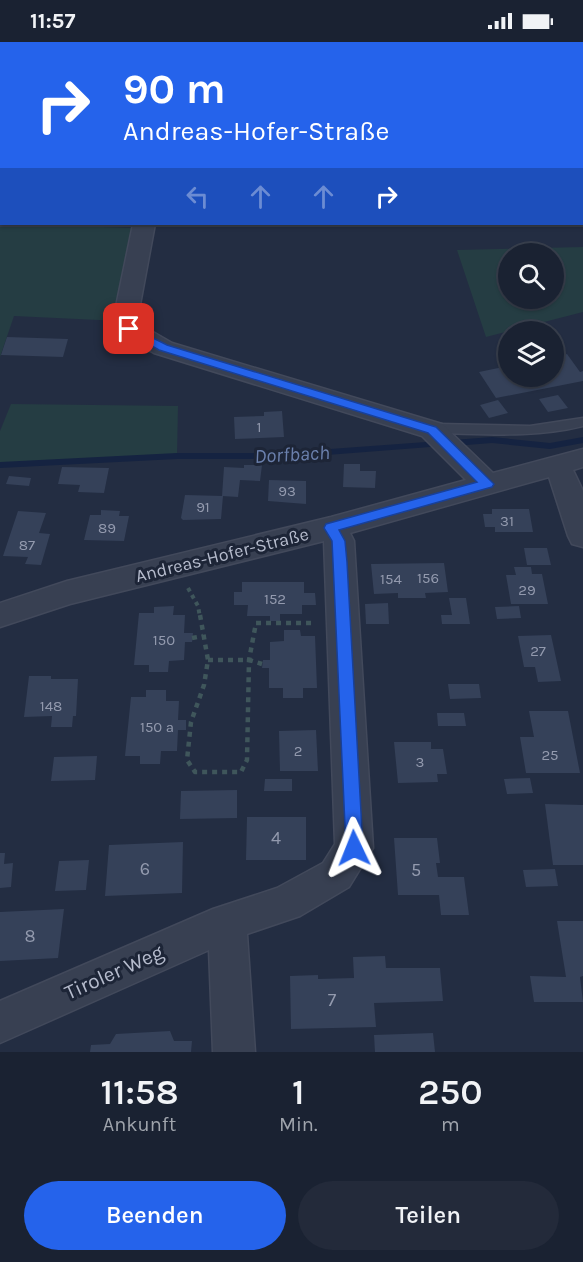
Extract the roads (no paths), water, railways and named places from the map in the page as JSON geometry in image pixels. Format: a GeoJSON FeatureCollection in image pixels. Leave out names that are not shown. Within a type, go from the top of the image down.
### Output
{"type":"FeatureCollection","features":[{"type":"Feature","properties":{"kind":"street"},"geometry":{"type":"LineString","coordinates":[[144,225],[125,321],[129,329],[163,348],[435,432],[487,484]]}},
{"type":"Feature","properties":{"kind":"street","name":"Andreas-Hofer-Straße"},"geometry":{"type":"LineString","coordinates":[[0,615],[67,593],[331,528],[583,458]]}},
{"type":"Feature","properties":{"kind":"street"},"geometry":{"type":"LineString","coordinates":[[555,465],[566,482],[582,524]]}},
{"type":"Feature","properties":{"kind":"street","name":"Tiroler Weg"},"geometry":{"type":"LineString","coordinates":[[0,1022],[227,922],[286,903],[336,875],[354,848],[340,553],[339,541],[331,528]]}},
{"type":"Feature","properties":{"kind":"street"},"geometry":{"type":"LineString","coordinates":[[227,922],[234,1052]]}},
{"type":"Feature","properties":{"kind":"lane"},"geometry":{"type":"LineString","coordinates":[[435,432],[438,428],[526,430],[564,428],[583,422]]}},
{"type":"Feature","properties":{"kind":"waterway","name":"Dorfbach"},"geometry":{"type":"LineString","coordinates":[[453,443],[492,440],[550,446],[583,440]]}},
{"type":"Feature","properties":{"kind":"waterway","name":"Dorfbach"},"geometry":{"type":"LineString","coordinates":[[0,465],[177,456],[275,456],[440,444]]}}]}
